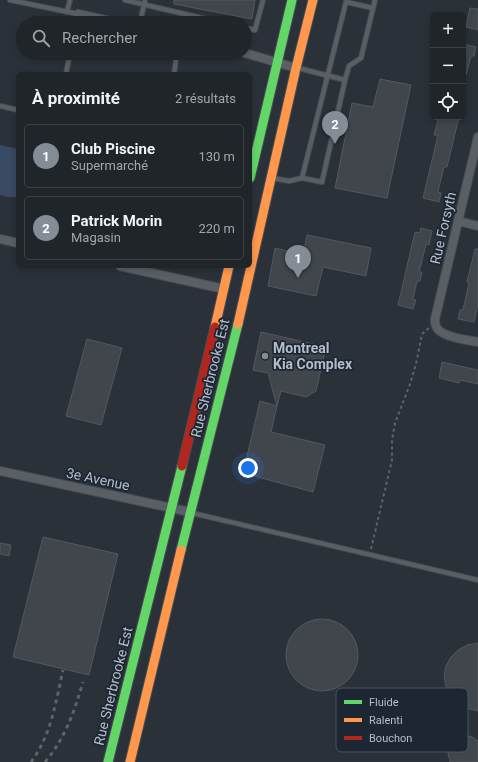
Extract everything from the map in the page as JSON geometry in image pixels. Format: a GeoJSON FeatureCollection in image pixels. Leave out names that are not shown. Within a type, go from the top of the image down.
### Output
{"type":"FeatureCollection","features":[{"type":"Feature","properties":{"kind":"main road","name":"Rue Sherbrooke Est"},"geometry":{"type":"LineString","coordinates":[[259,176],[272,128],[278,63],[292,0]]}},
{"type":"Feature","properties":{"kind":"main road","name":"Rue Sherbrooke Est"},"geometry":{"type":"LineString","coordinates":[[252,208],[272,128],[296,68],[313,0]]}},
{"type":"Feature","properties":{"kind":"main road","name":"Rue Sherbrooke Est"},"geometry":{"type":"LineString","coordinates":[[108,762],[172,508],[234,292],[229,268]]}},
{"type":"Feature","properties":{"kind":"main road","name":"Rue Sherbrooke Est"},"geometry":{"type":"LineString","coordinates":[[130,762],[190,512],[239,268]]}},
{"type":"Feature","properties":{"kind":"street"},"geometry":{"type":"LineString","coordinates":[[78,14],[87,16]]}},
{"type":"Feature","properties":{"kind":"street"},"geometry":{"type":"LineString","coordinates":[[252,55],[296,68]]}},
{"type":"Feature","properties":{"kind":"street","name":"Rue Forsyth"},"geometry":{"type":"LineString","coordinates":[[432,327],[478,137]]}},
{"type":"Feature","properties":{"kind":"street"},"geometry":{"type":"LineString","coordinates":[[458,221],[478,226]]}},
{"type":"Feature","properties":{"kind":"street"},"geometry":{"type":"LineString","coordinates":[[0,239],[16,243]]}},
{"type":"Feature","properties":{"kind":"street"},"geometry":{"type":"LineString","coordinates":[[129,268],[234,292]]}},
{"type":"Feature","properties":{"kind":"street"},"geometry":{"type":"LineString","coordinates":[[432,327],[445,334],[478,342]]}},
{"type":"Feature","properties":{"kind":"street","name":"3e Avenue"},"geometry":{"type":"LineString","coordinates":[[0,471],[190,512]]}},
{"type":"Feature","properties":{"kind":"lane"},"geometry":{"type":"LineString","coordinates":[[10,0],[78,14]]}},
{"type":"Feature","properties":{"kind":"lane"},"geometry":{"type":"LineString","coordinates":[[67,12],[70,0]]}},
{"type":"Feature","properties":{"kind":"lane"},"geometry":{"type":"LineString","coordinates":[[125,0],[144,2],[196,16]]}},
{"type":"Feature","properties":{"kind":"lane"},"geometry":{"type":"LineString","coordinates":[[252,29],[255,30],[263,0]]}},
{"type":"Feature","properties":{"kind":"lane"},"geometry":{"type":"LineString","coordinates":[[259,176],[289,181],[302,178],[322,182],[349,66],[361,58],[375,0]]}},
{"type":"Feature","properties":{"kind":"lane"},"geometry":{"type":"LineString","coordinates":[[141,16],[144,2]]}},
{"type":"Feature","properties":{"kind":"lane"},"geometry":{"type":"LineString","coordinates":[[302,178],[346,2],[373,8]]}},
{"type":"Feature","properties":{"kind":"lane"},"geometry":{"type":"LineString","coordinates":[[66,72],[69,60]]}},
{"type":"Feature","properties":{"kind":"lane"},"geometry":{"type":"LineString","coordinates":[[174,72],[176,60]]}},
{"type":"Feature","properties":{"kind":"lane"},"geometry":{"type":"LineString","coordinates":[[296,68],[345,80]]}},
{"type":"Feature","properties":{"kind":"lane"},"geometry":{"type":"LineString","coordinates":[[0,106],[16,110]]}},
{"type":"Feature","properties":{"kind":"lane"},"geometry":{"type":"LineString","coordinates":[[190,512],[478,580]]}},
{"type":"Feature","properties":{"kind":"path"},"geometry":{"type":"LineString","coordinates":[[372,544],[392,460],[392,440],[395,423],[410,384],[422,334],[432,327]]}},
{"type":"Feature","properties":{"kind":"water"},"geometry":{"type":"Polygon","coordinates":[[[0,145],[16,149],[16,197],[0,195],[0,145]]]}},
{"type":"Feature","properties":{"kind":"building"},"geometry":{"type":"Polygon","coordinates":[[[174,0],[255,0],[252,19],[252,16],[236,16],[174,4],[174,0]]]}},
{"type":"Feature","properties":{"kind":"building"},"geometry":{"type":"Polygon","coordinates":[[[470,8],[478,9],[478,30],[466,27],[470,8]]]}},
{"type":"Feature","properties":{"kind":"building"},"geometry":{"type":"Polygon","coordinates":[[[466,45],[476,47],[474,56],[471,56],[466,75],[466,45]]]}},
{"type":"Feature","properties":{"kind":"building"},"geometry":{"type":"Polygon","coordinates":[[[380,79],[411,85],[387,198],[335,188],[352,103],[373,107],[380,79]]]}},
{"type":"Feature","properties":{"kind":"building"},"geometry":{"type":"Polygon","coordinates":[[[438,120],[458,120],[447,167],[444,167],[440,183],[438,192],[441,193],[439,202],[423,198],[438,135],[434,135],[438,120]]]}},
{"type":"Feature","properties":{"kind":"building"},"geometry":{"type":"Polygon","coordinates":[[[421,228],[432,231],[429,245],[426,244],[419,272],[422,272],[420,281],[417,281],[413,299],[416,300],[413,309],[398,305],[415,232],[420,233],[421,228]]]}},
{"type":"Feature","properties":{"kind":"building"},"geometry":{"type":"Polygon","coordinates":[[[307,235],[371,248],[366,276],[323,267],[316,296],[268,286],[275,248],[303,255],[307,235]]]}},
{"type":"Feature","properties":{"kind":"building"},"geometry":{"type":"Polygon","coordinates":[[[475,249],[478,249],[478,304],[474,322],[458,319],[460,310],[463,310],[469,283],[467,282],[475,249]]]}},
{"type":"Feature","properties":{"kind":"building"},"geometry":{"type":"Polygon","coordinates":[[[261,332],[326,347],[316,391],[306,397],[281,391],[277,406],[268,373],[253,370],[261,332]]]}},
{"type":"Feature","properties":{"kind":"building"},"geometry":{"type":"Polygon","coordinates":[[[87,339],[122,348],[101,425],[66,416],[87,339]]]}},
{"type":"Feature","properties":{"kind":"building"},"geometry":{"type":"Polygon","coordinates":[[[442,362],[478,370],[478,384],[460,380],[459,383],[439,378],[442,362]]]}},
{"type":"Feature","properties":{"kind":"building"},"geometry":{"type":"Polygon","coordinates":[[[260,401],[277,406],[271,432],[325,445],[313,492],[243,473],[260,401]]]}},
{"type":"Feature","properties":{"kind":"building"},"geometry":{"type":"Polygon","coordinates":[[[43,537],[118,554],[89,675],[13,657],[43,537]]]}},
{"type":"Feature","properties":{"kind":"building"},"geometry":{"type":"Polygon","coordinates":[[[0,543],[11,545],[9,556],[0,554],[0,543]]]}},
{"type":"Feature","properties":{"kind":"building"},"geometry":{"type":"Polygon","coordinates":[[[322,619],[336,622],[348,629],[355,641],[358,655],[355,669],[348,681],[336,688],[322,691],[308,688],[296,681],[289,669],[286,655],[289,641],[296,629],[308,622],[322,619]]]}},
{"type":"Feature","properties":{"kind":"building"},"geometry":{"type":"Polygon","coordinates":[[[478,643],[478,711],[468,708],[468,688],[446,688],[444,676],[446,666],[451,657],[458,650],[467,645],[478,643]]]}},
{"type":"Feature","properties":{"kind":"building"},"geometry":{"type":"Polygon","coordinates":[[[468,736],[478,741],[478,762],[450,762],[448,753],[468,752],[468,736]]]}},
{"type":"Feature","properties":{"kind":"railway"},"geometry":{"type":"LineString","coordinates":[[31,762],[38,752],[48,730],[63,670]]}},
{"type":"Feature","properties":{"kind":"railway"},"geometry":{"type":"LineString","coordinates":[[45,762],[64,734],[73,714],[83,682]]}},
{"type":"Feature","properties":{"kind":"traffic: fast"},"geometry":{"type":"LineString","coordinates":[[252,170],[292,0]]}},
{"type":"Feature","properties":{"kind":"traffic: fast"},"geometry":{"type":"LineString","coordinates":[[181,550],[238,324]]}},
{"type":"Feature","properties":{"kind":"traffic: fast"},"geometry":{"type":"LineString","coordinates":[[108,762],[182,466]]}},
{"type":"Feature","properties":{"kind":"traffic: slow"},"geometry":{"type":"LineString","coordinates":[[252,262],[313,0]]}},
{"type":"Feature","properties":{"kind":"traffic: slow"},"geometry":{"type":"LineString","coordinates":[[215,327],[229,268]]}},
{"type":"Feature","properties":{"kind":"traffic: slow"},"geometry":{"type":"LineString","coordinates":[[238,324],[251,268]]}},
{"type":"Feature","properties":{"kind":"traffic: slow"},"geometry":{"type":"LineString","coordinates":[[130,762],[181,550]]}},
{"type":"Feature","properties":{"kind":"traffic: jam"},"geometry":{"type":"LineString","coordinates":[[182,466],[215,327]]}},
{"type":"Feature","properties":{"kind":"place","name":"Patrick Morin"},"geometry":{"type":"Point","coordinates":[335,144]}},
{"type":"Feature","properties":{"kind":"place","name":"Club Piscine"},"geometry":{"type":"Point","coordinates":[298,278]}},
{"type":"Feature","properties":{"kind":"place","name":"Montreal Kia Complex"},"geometry":{"type":"Point","coordinates":[265,356]}}]}
